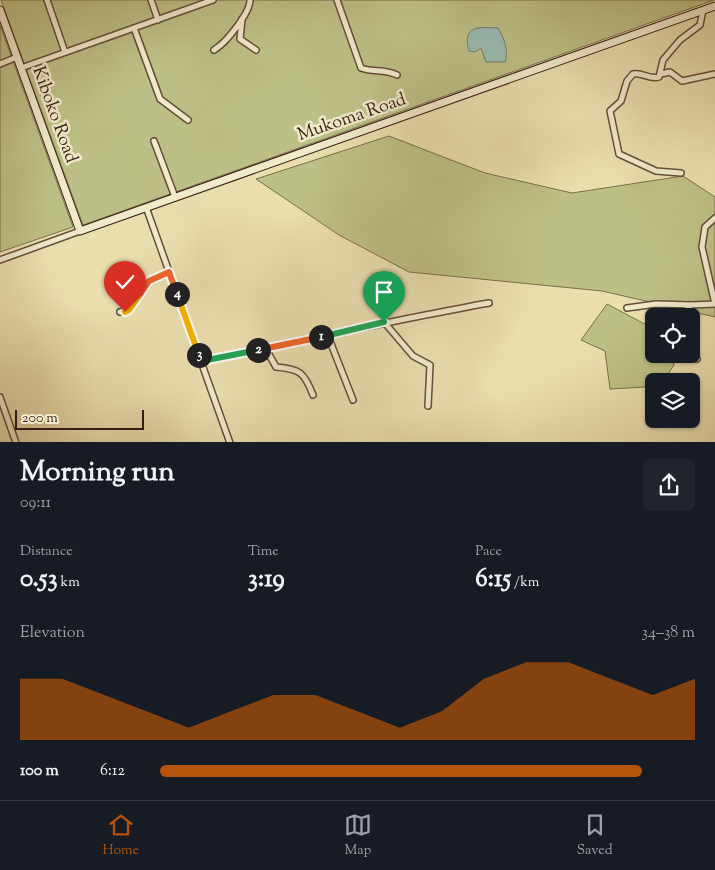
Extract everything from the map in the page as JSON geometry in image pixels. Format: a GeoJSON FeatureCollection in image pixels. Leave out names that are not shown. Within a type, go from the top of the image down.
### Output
{"type":"FeatureCollection","features":[{"type":"Feature","properties":{"kind":"street"},"geometry":{"type":"LineString","coordinates":[[47,0],[65,52]]}},
{"type":"Feature","properties":{"kind":"street"},"geometry":{"type":"LineString","coordinates":[[151,0],[158,20]]}},
{"type":"Feature","properties":{"kind":"street"},"geometry":{"type":"LineString","coordinates":[[21,68],[213,0]]}},
{"type":"Feature","properties":{"kind":"street"},"geometry":{"type":"LineString","coordinates":[[214,50],[225,42],[249,7],[250,0]]}},
{"type":"Feature","properties":{"kind":"street"},"geometry":{"type":"LineString","coordinates":[[337,0],[362,68],[368,70],[388,70],[397,75]]}},
{"type":"Feature","properties":{"kind":"street","name":"Mukoma Road"},"geometry":{"type":"LineString","coordinates":[[0,260],[715,6]]}},
{"type":"Feature","properties":{"kind":"street","name":"Kiboko Road"},"geometry":{"type":"LineString","coordinates":[[0,10],[80,231]]}},
{"type":"Feature","properties":{"kind":"street"},"geometry":{"type":"LineString","coordinates":[[661,74],[663,60],[684,35],[697,28],[703,10]]}},
{"type":"Feature","properties":{"kind":"street"},"geometry":{"type":"LineString","coordinates":[[243,16],[240,39],[256,50]]}},
{"type":"Feature","properties":{"kind":"street"},"geometry":{"type":"LineString","coordinates":[[134,28],[160,99],[188,120]]}},
{"type":"Feature","properties":{"kind":"street"},"geometry":{"type":"LineString","coordinates":[[0,64],[17,57]]}},
{"type":"Feature","properties":{"kind":"street"},"geometry":{"type":"LineString","coordinates":[[681,173],[656,171],[620,154],[612,126],[611,109],[621,101],[629,77],[638,73],[656,78],[661,74],[670,72],[682,81],[715,74]]}},
{"type":"Feature","properties":{"kind":"street"},"geometry":{"type":"LineString","coordinates":[[154,141],[175,197]]}},
{"type":"Feature","properties":{"kind":"street"},"geometry":{"type":"LineString","coordinates":[[146,207],[230,442]]}},
{"type":"Feature","properties":{"kind":"street"},"geometry":{"type":"LineString","coordinates":[[627,308],[656,304],[715,304],[702,247],[705,227],[715,218]]}},
{"type":"Feature","properties":{"kind":"street"},"geometry":{"type":"LineString","coordinates":[[120,312],[129,310],[149,281],[169,272]]}},
{"type":"Feature","properties":{"kind":"street"},"geometry":{"type":"LineString","coordinates":[[202,361],[328,336],[384,322],[489,303]]}},
{"type":"Feature","properties":{"kind":"street"},"geometry":{"type":"LineString","coordinates":[[688,308],[691,305]]}},
{"type":"Feature","properties":{"kind":"street"},"geometry":{"type":"LineString","coordinates":[[384,322],[413,356],[430,365],[428,406]]}},
{"type":"Feature","properties":{"kind":"street"},"geometry":{"type":"LineString","coordinates":[[328,336],[353,400]]}},
{"type":"Feature","properties":{"kind":"street"},"geometry":{"type":"LineString","coordinates":[[266,348],[276,367],[292,368],[300,372],[313,394]]}},
{"type":"Feature","properties":{"kind":"street"},"geometry":{"type":"LineString","coordinates":[[0,397],[16,442]]}},
{"type":"Feature","properties":{"kind":"green space"},"geometry":{"type":"Polygon","coordinates":[[[1,0],[714,0],[83,225],[1,0]]]}},
{"type":"Feature","properties":{"kind":"green space"},"geometry":{"type":"Polygon","coordinates":[[[0,25],[73,227],[0,252],[0,25]]]}},
{"type":"Feature","properties":{"kind":"green space"},"geometry":{"type":"Polygon","coordinates":[[[389,136],[485,173],[572,193],[683,176],[715,197],[715,317],[700,314],[700,308],[676,308],[602,291],[409,272],[339,235],[256,179],[389,136]]]}},
{"type":"Feature","properties":{"kind":"green space"},"geometry":{"type":"Polygon","coordinates":[[[607,304],[645,324],[645,363],[674,363],[674,365],[669,373],[645,373],[645,387],[610,389],[605,351],[581,340],[607,304]]]}},
{"type":"Feature","properties":{"kind":"water"},"geometry":{"type":"Polygon","coordinates":[[[498,28],[505,45],[505,62],[486,62],[481,48],[475,52],[469,51],[468,36],[473,29],[498,28]]]}},
{"type":"Feature","properties":{"kind":"route"},"geometry":{"type":"LineString","coordinates":[[125,312],[129,310],[149,281],[169,272],[202,361],[328,336],[384,322]]}}]}
